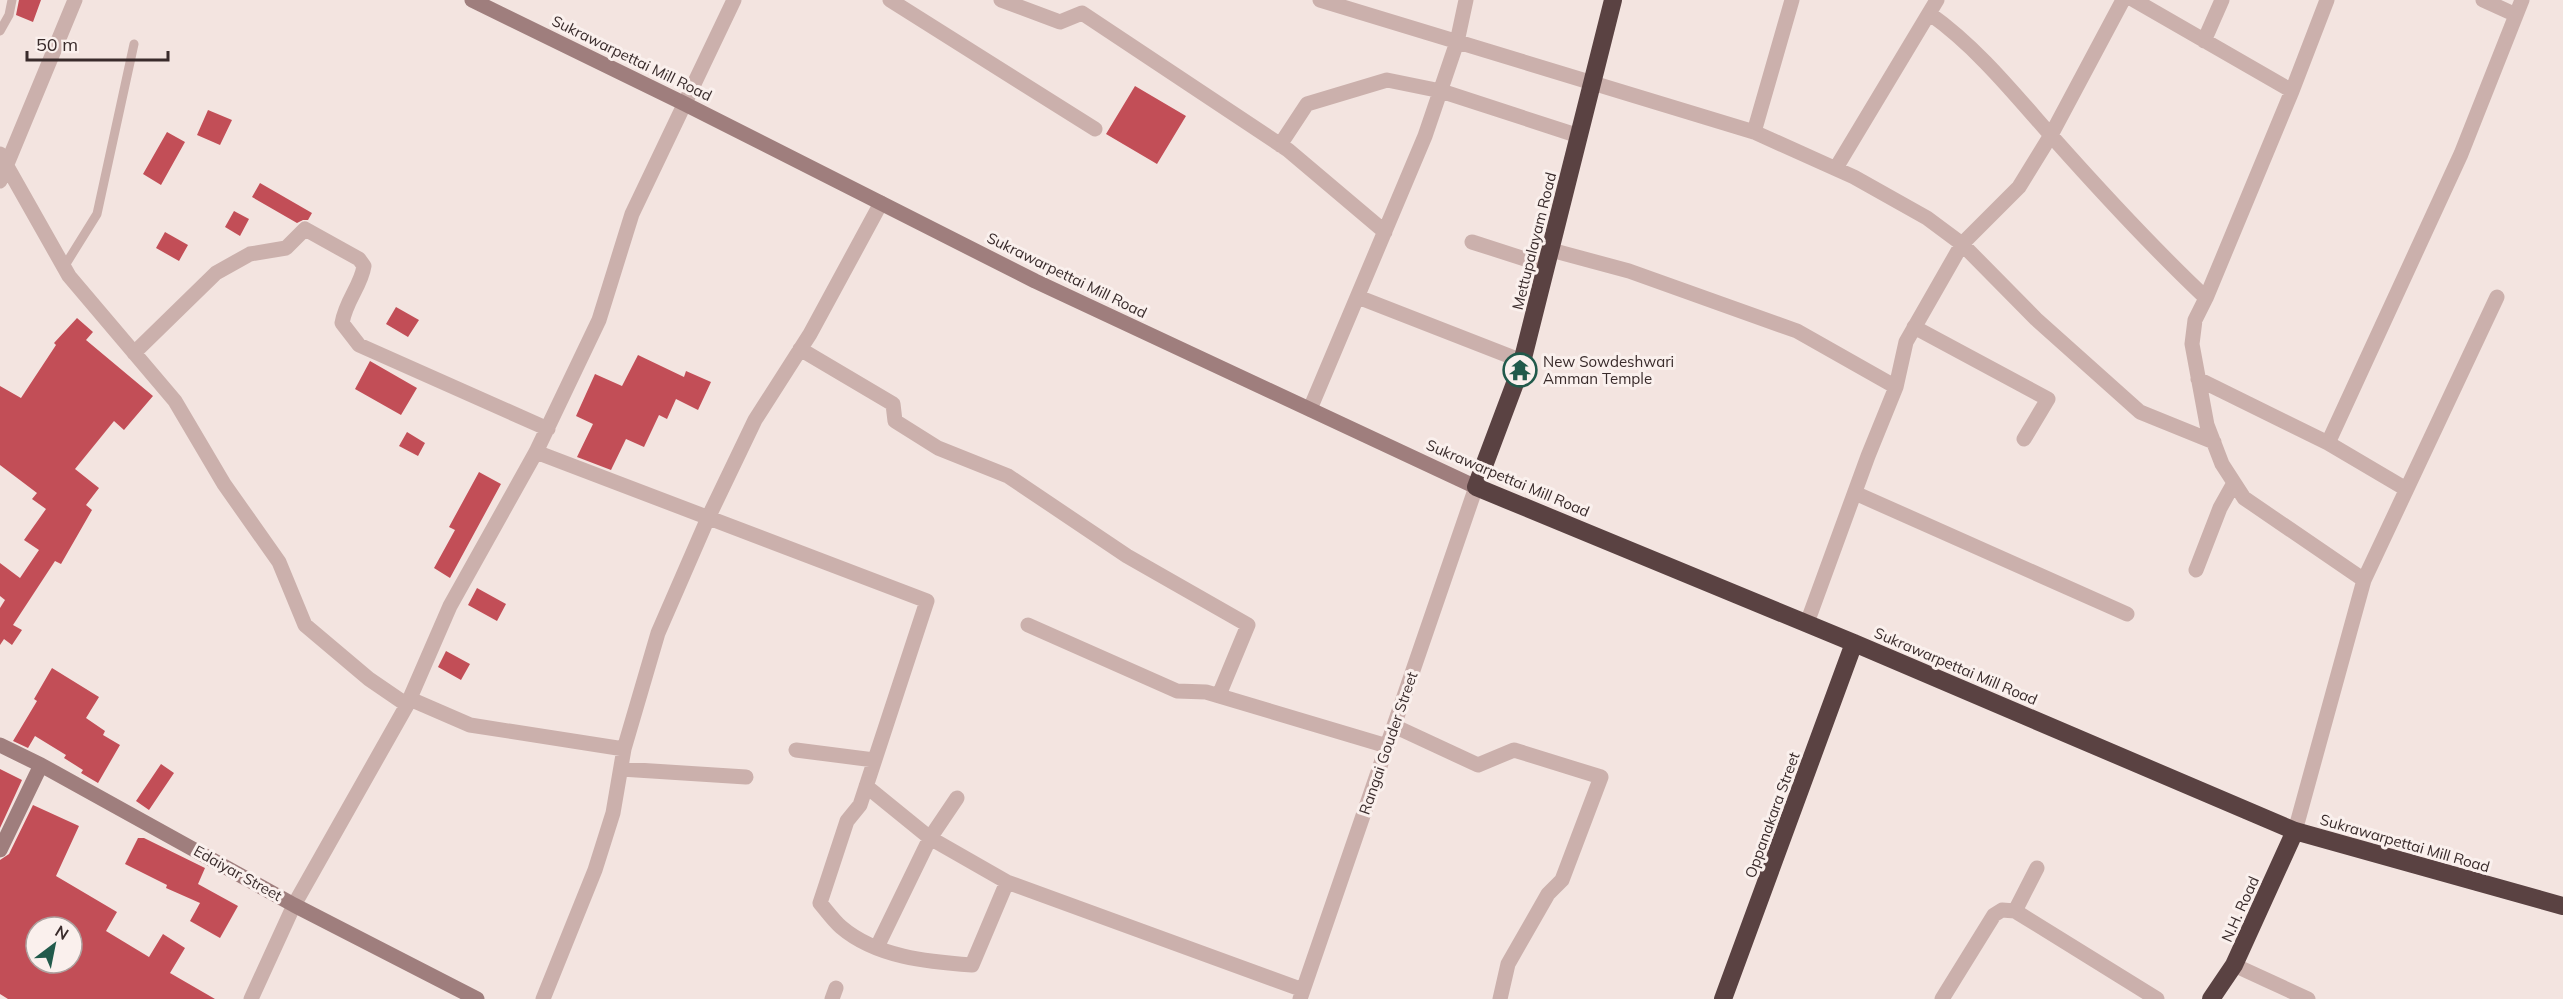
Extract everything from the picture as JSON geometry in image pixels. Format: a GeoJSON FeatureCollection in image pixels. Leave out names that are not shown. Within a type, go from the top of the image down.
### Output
{"type":"FeatureCollection","features":[{"type":"Feature","properties":{"kind":"highway","name":"Mettupalayam Road"},"geometry":{"type":"LineString","coordinates":[[1476,487],[1522,361],[1613,0]]}},
{"type":"Feature","properties":{"kind":"highway","name":"Sukrawarpettai Mill Road"},"geometry":{"type":"LineString","coordinates":[[1476,487],[1854,642],[2295,831],[2563,906]]}},
{"type":"Feature","properties":{"kind":"highway","name":"Oppanakara Street"},"geometry":{"type":"LineString","coordinates":[[1723,999],[1854,642]]}},
{"type":"Feature","properties":{"kind":"highway","name":"N.H. Road"},"geometry":{"type":"LineString","coordinates":[[2211,999],[2234,965],[2295,831]]}},
{"type":"Feature","properties":{"kind":"street"},"geometry":{"type":"LineString","coordinates":[[0,181],[4,159],[75,0]]}},
{"type":"Feature","properties":{"kind":"street","name":"Sukrawarpettai Mill Road"},"geometry":{"type":"LineString","coordinates":[[472,0],[683,103],[1035,281],[1476,487]]}},
{"type":"Feature","properties":{"kind":"street"},"geometry":{"type":"LineString","coordinates":[[251,999],[294,905],[409,702],[450,606],[537,452],[599,320],[632,214],[734,0]]}},
{"type":"Feature","properties":{"kind":"street"},"geometry":{"type":"LineString","coordinates":[[1001,0],[1060,22],[1082,7]]}},
{"type":"Feature","properties":{"kind":"street"},"geometry":{"type":"LineString","coordinates":[[1320,0],[1754,132],[1836,168],[1927,218],[1962,244],[2036,319],[2140,412],[2214,442]]}},
{"type":"Feature","properties":{"kind":"street"},"geometry":{"type":"LineString","coordinates":[[1310,409],[1425,136],[1457,42],[1466,0]]}},
{"type":"Feature","properties":{"kind":"street"},"geometry":{"type":"LineString","coordinates":[[1754,132],[1792,0]]}},
{"type":"Feature","properties":{"kind":"street"},"geometry":{"type":"LineString","coordinates":[[1836,168],[1937,0]]}},
{"type":"Feature","properties":{"kind":"street"},"geometry":{"type":"LineString","coordinates":[[1807,623],[1896,387],[1906,342],[1962,244],[2019,187],[2051,135],[2123,0]]}},
{"type":"Feature","properties":{"kind":"street"},"geometry":{"type":"LineString","coordinates":[[2134,0],[2292,91]]}},
{"type":"Feature","properties":{"kind":"street"},"geometry":{"type":"LineString","coordinates":[[2204,41],[2222,0]]}},
{"type":"Feature","properties":{"kind":"street"},"geometry":{"type":"LineString","coordinates":[[2327,0],[2292,91],[2195,320],[2192,344],[2207,424],[2222,464],[2244,498],[2364,580]]}},
{"type":"Feature","properties":{"kind":"street"},"geometry":{"type":"LineString","coordinates":[[2483,0],[2516,15]]}},
{"type":"Feature","properties":{"kind":"street"},"geometry":{"type":"LineString","coordinates":[[2328,443],[2461,154],[2522,0]]}},
{"type":"Feature","properties":{"kind":"street"},"geometry":{"type":"LineString","coordinates":[[897,2],[1095,129]]}},
{"type":"Feature","properties":{"kind":"street"},"geometry":{"type":"LineString","coordinates":[[1082,7],[1082,13],[1280,145],[1385,232]]}},
{"type":"Feature","properties":{"kind":"street"},"geometry":{"type":"LineString","coordinates":[[1930,14],[1949,28],[1990,67],[2152,247],[2206,298]]}},
{"type":"Feature","properties":{"kind":"street"},"geometry":{"type":"LineString","coordinates":[[1280,145],[1307,104],[1387,80],[1441,91],[1579,136]]}},
{"type":"Feature","properties":{"kind":"street"},"geometry":{"type":"LineString","coordinates":[[4,159],[64,267],[175,401],[224,484],[279,562],[305,625],[369,680],[409,702],[470,725],[624,749]]}},
{"type":"Feature","properties":{"kind":"street"},"geometry":{"type":"LineString","coordinates":[[543,999],[595,870],[613,813],[624,749],[658,633],[708,518],[755,420],[800,349],[881,203]]}},
{"type":"Feature","properties":{"kind":"street"},"geometry":{"type":"LineString","coordinates":[[134,353],[216,273],[250,254],[286,248],[305,229],[359,259],[364,266],[363,275],[345,306],[342,323],[360,345],[548,429]]}},
{"type":"Feature","properties":{"kind":"street"},"geometry":{"type":"LineString","coordinates":[[1472,242],[1629,271],[1797,331],[1896,387]]}},
{"type":"Feature","properties":{"kind":"street"},"geometry":{"type":"LineString","coordinates":[[1358,297],[1522,361]]}},
{"type":"Feature","properties":{"kind":"street"},"geometry":{"type":"LineString","coordinates":[[2295,831],[2364,580],[2498,297]]}},
{"type":"Feature","properties":{"kind":"street"},"geometry":{"type":"LineString","coordinates":[[1914,327],[2048,399],[2024,439]]}},
{"type":"Feature","properties":{"kind":"street"},"geometry":{"type":"LineString","coordinates":[[800,349],[893,404],[895,421],[938,448],[1008,476],[1127,556],[1248,625],[1219,695]]}},
{"type":"Feature","properties":{"kind":"street"},"geometry":{"type":"LineString","coordinates":[[2198,379],[2328,443],[2406,489]]}},
{"type":"Feature","properties":{"kind":"street"},"geometry":{"type":"LineString","coordinates":[[537,452],[927,601],[860,805],[847,821],[820,903],[841,927],[877,947],[919,961],[972,965],[1007,882]]}},
{"type":"Feature","properties":{"kind":"street"},"geometry":{"type":"LineString","coordinates":[[2196,570],[2220,508],[2234,483]]}},
{"type":"Feature","properties":{"kind":"street","name":"Rangai Gouder Street"},"geometry":{"type":"LineString","coordinates":[[1302,994],[1476,487]]}},
{"type":"Feature","properties":{"kind":"street"},"geometry":{"type":"LineString","coordinates":[[1855,494],[2127,614]]}},
{"type":"Feature","properties":{"kind":"street"},"geometry":{"type":"LineString","coordinates":[[1028,625],[1177,691],[1219,695],[1387,746]]}},
{"type":"Feature","properties":{"kind":"street"},"geometry":{"type":"LineString","coordinates":[[1394,726],[1478,765],[1514,750],[1601,777],[1562,880],[1548,894],[1508,964],[1500,999]]}},
{"type":"Feature","properties":{"kind":"street","name":"Edaiyar Street"},"geometry":{"type":"LineString","coordinates":[[0,745],[41,765],[294,905],[477,999]]}},
{"type":"Feature","properties":{"kind":"street"},"geometry":{"type":"LineString","coordinates":[[796,750],[874,760]]}},
{"type":"Feature","properties":{"kind":"street"},"geometry":{"type":"LineString","coordinates":[[0,850],[41,765]]}},
{"type":"Feature","properties":{"kind":"street"},"geometry":{"type":"LineString","coordinates":[[621,769],[746,777]]}},
{"type":"Feature","properties":{"kind":"street"},"geometry":{"type":"LineString","coordinates":[[866,786],[930,838],[1007,882],[1302,994]]}},
{"type":"Feature","properties":{"kind":"street"},"geometry":{"type":"LineString","coordinates":[[877,947],[930,838],[957,798]]}},
{"type":"Feature","properties":{"kind":"street"},"geometry":{"type":"LineString","coordinates":[[2015,911],[2037,868]]}},
{"type":"Feature","properties":{"kind":"street"},"geometry":{"type":"LineString","coordinates":[[1942,999],[1994,915],[2002,910],[2015,911],[2157,999]]}},
{"type":"Feature","properties":{"kind":"street"},"geometry":{"type":"LineString","coordinates":[[2234,965],[2308,999]]}},
{"type":"Feature","properties":{"kind":"lane"},"geometry":{"type":"LineString","coordinates":[[0,31],[9,15],[12,0]]}},
{"type":"Feature","properties":{"kind":"lane"},"geometry":{"type":"LineString","coordinates":[[64,267],[97,214],[134,44]]}},
{"type":"Feature","properties":{"kind":"building"},"geometry":{"type":"Polygon","coordinates":[[[19,0],[41,0],[33,22],[16,15],[19,0]]]}},
{"type":"Feature","properties":{"kind":"building"},"geometry":{"type":"Polygon","coordinates":[[[1135,86],[1186,116],[1157,164],[1106,134],[1135,86]]]}},
{"type":"Feature","properties":{"kind":"building"},"geometry":{"type":"Polygon","coordinates":[[[208,110],[232,120],[220,145],[197,135],[208,110]]]}},
{"type":"Feature","properties":{"kind":"building"},"geometry":{"type":"Polygon","coordinates":[[[167,132],[185,142],[161,185],[143,174],[167,132]]]}},
{"type":"Feature","properties":{"kind":"building"},"geometry":{"type":"Polygon","coordinates":[[[260,183],[312,213],[308,220],[297,223],[252,197],[260,183]]]}},
{"type":"Feature","properties":{"kind":"building"},"geometry":{"type":"Polygon","coordinates":[[[234,211],[249,219],[240,236],[225,227],[234,211]]]}},
{"type":"Feature","properties":{"kind":"building"},"geometry":{"type":"Polygon","coordinates":[[[165,232],[188,245],[179,261],[156,248],[165,232]]]}},
{"type":"Feature","properties":{"kind":"building"},"geometry":{"type":"Polygon","coordinates":[[[396,307],[419,320],[408,337],[386,324],[396,307]]]}},
{"type":"Feature","properties":{"kind":"building"},"geometry":{"type":"Polygon","coordinates":[[[77,318],[93,332],[86,340],[153,396],[124,430],[114,421],[75,469],[99,488],[86,505],[92,510],[61,564],[55,561],[13,625],[22,630],[12,645],[4,639],[0,645],[0,608],[5,600],[0,596],[0,563],[20,578],[39,550],[24,540],[46,509],[32,499],[37,493],[0,465],[0,386],[21,398],[56,345],[54,343],[77,318]]]}},
{"type":"Feature","properties":{"kind":"building"},"geometry":{"type":"Polygon","coordinates":[[[638,355],[684,377],[686,371],[711,382],[698,410],[676,399],[667,419],[659,415],[644,447],[626,439],[611,470],[577,457],[593,424],[576,416],[595,374],[622,386],[638,355]]]}},
{"type":"Feature","properties":{"kind":"building"},"geometry":{"type":"Polygon","coordinates":[[[370,361],[417,388],[401,415],[355,389],[370,361]]]}},
{"type":"Feature","properties":{"kind":"building"},"geometry":{"type":"Polygon","coordinates":[[[407,432],[425,443],[418,456],[399,446],[407,432]]]}},
{"type":"Feature","properties":{"kind":"building"},"geometry":{"type":"Polygon","coordinates":[[[479,472],[501,484],[450,578],[434,568],[455,530],[449,527],[479,472]]]}},
{"type":"Feature","properties":{"kind":"building"},"geometry":{"type":"Polygon","coordinates":[[[477,588],[506,604],[497,621],[468,605],[477,588]]]}},
{"type":"Feature","properties":{"kind":"building"},"geometry":{"type":"Polygon","coordinates":[[[446,651],[470,664],[461,680],[438,667],[446,651]]]}},
{"type":"Feature","properties":{"kind":"building"},"geometry":{"type":"Polygon","coordinates":[[[52,668],[99,697],[86,718],[105,731],[103,735],[120,745],[98,783],[81,773],[83,770],[64,758],[66,755],[35,736],[28,748],[13,741],[37,701],[34,699],[52,668]]]}},
{"type":"Feature","properties":{"kind":"building"},"geometry":{"type":"Polygon","coordinates":[[[161,764],[174,773],[149,810],[136,801],[161,764]]]}},
{"type":"Feature","properties":{"kind":"building"},"geometry":{"type":"Polygon","coordinates":[[[0,769],[22,780],[0,828],[0,769]]]}},
{"type":"Feature","properties":{"kind":"building"},"geometry":{"type":"Polygon","coordinates":[[[33,805],[79,826],[56,876],[117,912],[106,931],[149,957],[163,934],[185,948],[170,973],[215,999],[8,999],[0,994],[0,860],[9,854],[33,805]]]}},
{"type":"Feature","properties":{"kind":"building"},"geometry":{"type":"Polygon","coordinates":[[[138,838],[144,838],[205,868],[198,884],[238,906],[220,938],[190,921],[200,903],[166,888],[167,885],[125,864],[138,838]]]}},
{"type":"Feature","properties":{"kind":"place","name":"New Sowdeshwari Amman Temple"},"geometry":{"type":"Point","coordinates":[1520,370]}}]}
